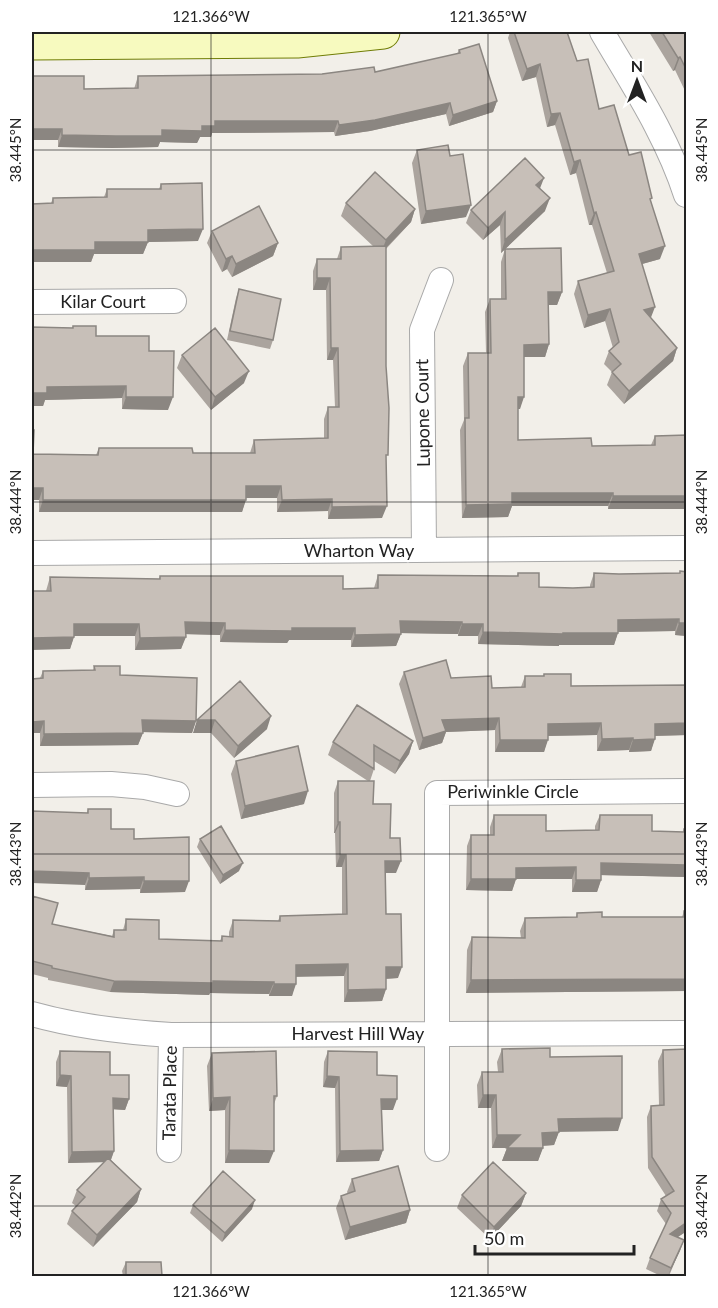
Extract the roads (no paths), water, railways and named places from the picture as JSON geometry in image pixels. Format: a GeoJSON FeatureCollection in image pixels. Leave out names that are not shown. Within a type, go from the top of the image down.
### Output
{"type":"FeatureCollection","features":[{"type":"Feature","properties":{"kind":"street"},"geometry":{"type":"LineString","coordinates":[[32,44],[297,41],[383,32]]}},
{"type":"Feature","properties":{"kind":"street"},"geometry":{"type":"LineString","coordinates":[[602,32],[659,130],[677,166],[687,195]]}},
{"type":"Feature","properties":{"kind":"street","name":"Lupone Court"},"geometry":{"type":"LineString","coordinates":[[424,550],[422,330],[441,280]]}},
{"type":"Feature","properties":{"kind":"street","name":"Kilar Court"},"geometry":{"type":"LineString","coordinates":[[32,302],[174,301]]}},
{"type":"Feature","properties":{"kind":"street","name":"Wharton Way"},"geometry":{"type":"LineString","coordinates":[[32,553],[687,548]]}},
{"type":"Feature","properties":{"kind":"street"},"geometry":{"type":"LineString","coordinates":[[32,785],[122,785],[177,794]]}},
{"type":"Feature","properties":{"kind":"street","name":"Periwinkle Circle"},"geometry":{"type":"LineString","coordinates":[[437,1034],[437,793],[687,791]]}},
{"type":"Feature","properties":{"kind":"street","name":"Harvest Hill Way"},"geometry":{"type":"LineString","coordinates":[[32,1014],[64,1023],[114,1032],[171,1035],[687,1033]]}},
{"type":"Feature","properties":{"kind":"street"},"geometry":{"type":"LineString","coordinates":[[437,1034],[437,1149]]}},
{"type":"Feature","properties":{"kind":"street","name":"Tarata Place"},"geometry":{"type":"LineString","coordinates":[[169,1150],[171,1035]]}}]}
